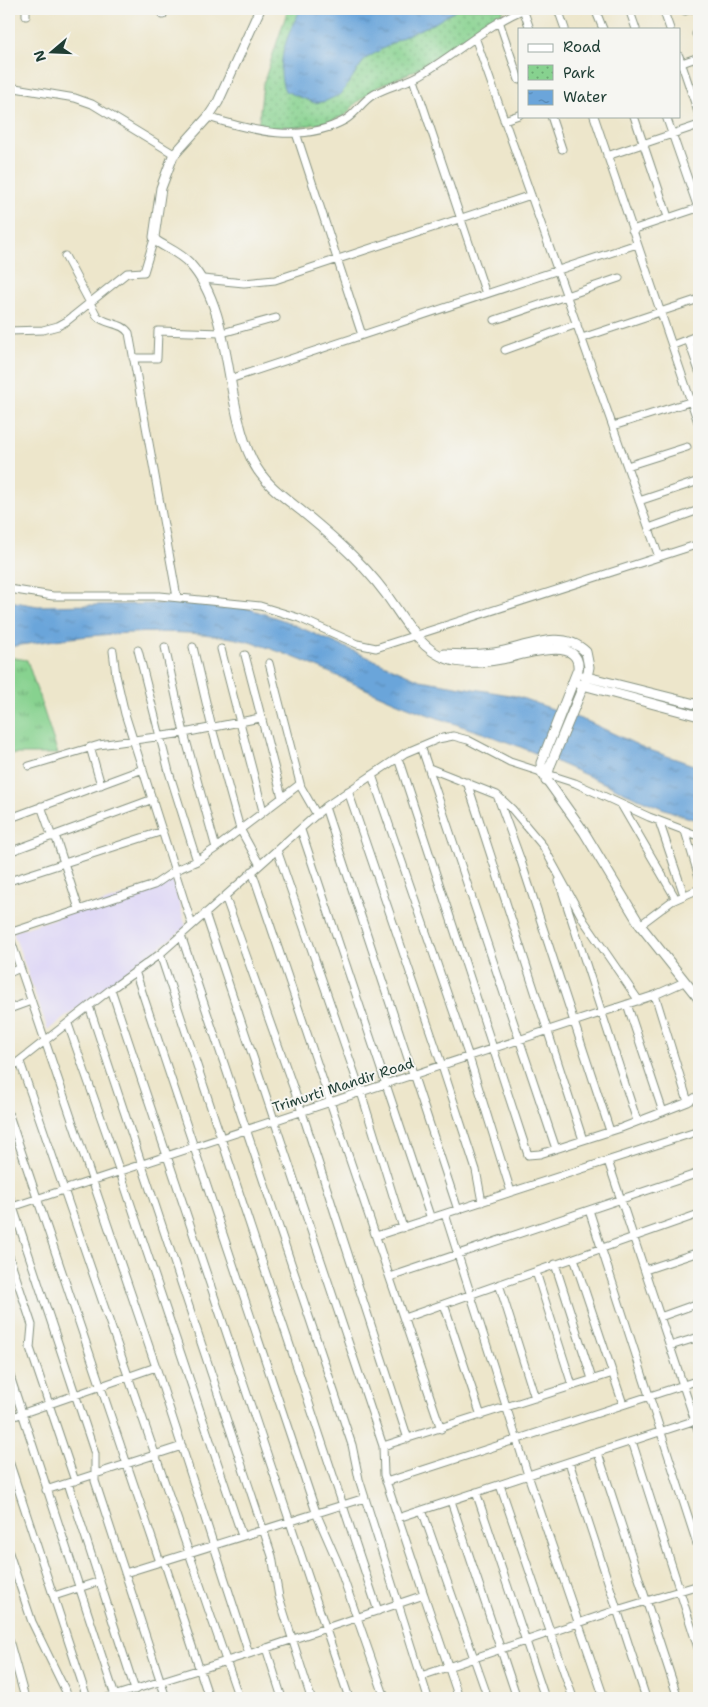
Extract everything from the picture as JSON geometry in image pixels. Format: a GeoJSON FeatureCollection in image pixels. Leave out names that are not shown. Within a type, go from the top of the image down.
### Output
{"type":"FeatureCollection","features":[{"type":"Feature","properties":{"kind":"street"},"geometry":{"type":"LineString","coordinates":[[9,331],[43,330],[58,326],[67,322],[89,302],[127,273],[144,272],[154,238],[161,188],[174,154],[208,117],[224,89],[260,9]]}},
{"type":"Feature","properties":{"kind":"street"},"geometry":{"type":"LineString","coordinates":[[208,117],[271,134],[296,133],[330,126],[344,120],[372,96],[414,79],[476,40],[508,13],[524,9],[530,28]]}},
{"type":"Feature","properties":{"kind":"street"},"geometry":{"type":"LineString","coordinates":[[558,9],[564,28]]}},
{"type":"Feature","properties":{"kind":"street"},"geometry":{"type":"LineString","coordinates":[[595,9],[603,28]]}},
{"type":"Feature","properties":{"kind":"street"},"geometry":{"type":"LineString","coordinates":[[629,9],[636,28]]}},
{"type":"Feature","properties":{"kind":"street"},"geometry":{"type":"LineString","coordinates":[[663,9],[670,28]]}},
{"type":"Feature","properties":{"kind":"street"},"geometry":{"type":"LineString","coordinates":[[499,21],[518,77]]}},
{"type":"Feature","properties":{"kind":"street"},"geometry":{"type":"LineString","coordinates":[[476,40],[659,557]]}},
{"type":"Feature","properties":{"kind":"street"},"geometry":{"type":"LineString","coordinates":[[699,57],[680,61],[699,115]]}},
{"type":"Feature","properties":{"kind":"street"},"geometry":{"type":"LineString","coordinates":[[414,79],[486,294]]}},
{"type":"Feature","properties":{"kind":"street"},"geometry":{"type":"LineString","coordinates":[[9,87],[75,98],[92,104],[174,154]]}},
{"type":"Feature","properties":{"kind":"street"},"geometry":{"type":"LineString","coordinates":[[504,120],[518,115]]}},
{"type":"Feature","properties":{"kind":"street"},"geometry":{"type":"LineString","coordinates":[[552,118],[562,149]]}},
{"type":"Feature","properties":{"kind":"street"},"geometry":{"type":"LineString","coordinates":[[595,118],[699,425]]}},
{"type":"Feature","properties":{"kind":"street"},"geometry":{"type":"LineString","coordinates":[[635,118],[668,217]]}},
{"type":"Feature","properties":{"kind":"street"},"geometry":{"type":"LineString","coordinates":[[632,230],[668,217],[699,210],[667,118]]}},
{"type":"Feature","properties":{"kind":"street"},"geometry":{"type":"LineString","coordinates":[[607,156],[699,125]]}},
{"type":"Feature","properties":{"kind":"street"},"geometry":{"type":"LineString","coordinates":[[296,133],[362,335]]}},
{"type":"Feature","properties":{"kind":"street"},"geometry":{"type":"LineString","coordinates":[[202,279],[259,282],[338,261],[531,195]]}},
{"type":"Feature","properties":{"kind":"street"},"geometry":{"type":"LineString","coordinates":[[154,238],[187,260],[202,279],[222,334],[244,439],[259,472],[274,490],[304,513],[371,574],[416,636],[437,653],[448,659],[477,662],[513,657],[543,649],[562,650],[574,655],[577,659],[574,678],[566,698],[545,771],[640,926],[699,999]]}},
{"type":"Feature","properties":{"kind":"street"},"geometry":{"type":"LineString","coordinates":[[230,379],[637,244]]}},
{"type":"Feature","properties":{"kind":"street"},"geometry":{"type":"LineString","coordinates":[[65,256],[100,320],[126,329],[177,597]]}},
{"type":"Feature","properties":{"kind":"street"},"geometry":{"type":"LineString","coordinates":[[495,320],[619,278]]}},
{"type":"Feature","properties":{"kind":"street"},"geometry":{"type":"LineString","coordinates":[[582,338],[699,299]]}},
{"type":"Feature","properties":{"kind":"street"},"geometry":{"type":"LineString","coordinates":[[133,358],[157,358],[158,331],[222,334],[276,318]]}},
{"type":"Feature","properties":{"kind":"street"},"geometry":{"type":"LineString","coordinates":[[505,350],[577,324]]}},
{"type":"Feature","properties":{"kind":"street"},"geometry":{"type":"LineString","coordinates":[[673,345],[699,335]]}},
{"type":"Feature","properties":{"kind":"street"},"geometry":{"type":"LineString","coordinates":[[688,339],[699,371]]}},
{"type":"Feature","properties":{"kind":"street"},"geometry":{"type":"LineString","coordinates":[[613,426],[699,399]]}},
{"type":"Feature","properties":{"kind":"street"},"geometry":{"type":"LineString","coordinates":[[627,466],[687,447]]}},
{"type":"Feature","properties":{"kind":"street"},"geometry":{"type":"LineString","coordinates":[[639,501],[699,481]]}},
{"type":"Feature","properties":{"kind":"street"},"geometry":{"type":"LineString","coordinates":[[649,528],[699,510]]}},
{"type":"Feature","properties":{"kind":"street"},"geometry":{"type":"LineString","coordinates":[[9,589],[70,597],[177,597],[228,601],[278,610],[368,648],[376,648],[699,544]]}},
{"type":"Feature","properties":{"kind":"street"},"geometry":{"type":"LineString","coordinates":[[437,653],[494,653],[538,642],[576,643],[586,652],[589,659],[585,681],[545,771]]}},
{"type":"Feature","properties":{"kind":"street"},"geometry":{"type":"LineString","coordinates":[[164,647],[184,733],[216,848]]}},
{"type":"Feature","properties":{"kind":"street"},"geometry":{"type":"LineString","coordinates":[[193,647],[212,728],[240,829],[260,865]]}},
{"type":"Feature","properties":{"kind":"street"},"geometry":{"type":"LineString","coordinates":[[221,649],[263,811]]}},
{"type":"Feature","properties":{"kind":"street"},"geometry":{"type":"LineString","coordinates":[[138,650],[159,737],[197,861]]}},
{"type":"Feature","properties":{"kind":"street"},"geometry":{"type":"LineString","coordinates":[[113,651],[119,690],[133,741],[176,870],[192,925]]}},
{"type":"Feature","properties":{"kind":"street"},"geometry":{"type":"LineString","coordinates":[[244,656],[282,797]]}},
{"type":"Feature","properties":{"kind":"street"},"geometry":{"type":"LineString","coordinates":[[269,662],[300,784],[317,814]]}},
{"type":"Feature","properties":{"kind":"street"},"geometry":{"type":"LineString","coordinates":[[574,678],[699,716]]}},
{"type":"Feature","properties":{"kind":"street"},"geometry":{"type":"LineString","coordinates":[[585,681],[699,705]]}},
{"type":"Feature","properties":{"kind":"street"},"geometry":{"type":"LineString","coordinates":[[29,766],[90,747],[184,733],[260,718]]}},
{"type":"Feature","properties":{"kind":"street"},"geometry":{"type":"LineString","coordinates":[[9,1069],[111,988],[160,954],[325,807],[398,758],[421,746],[453,736],[488,749],[510,762],[545,771],[622,806],[699,836]]}},
{"type":"Feature","properties":{"kind":"street"},"geometry":{"type":"LineString","coordinates":[[421,746],[556,1149]]}},
{"type":"Feature","properties":{"kind":"street"},"geometry":{"type":"LineString","coordinates":[[90,747],[101,785]]}},
{"type":"Feature","properties":{"kind":"street"},"geometry":{"type":"LineString","coordinates":[[398,758],[528,1155],[532,1156],[556,1149],[610,1131],[688,1102],[699,1095]]}},
{"type":"Feature","properties":{"kind":"street"},"geometry":{"type":"LineString","coordinates":[[429,768],[496,795],[512,809],[542,846],[584,921],[639,1001]]}},
{"type":"Feature","properties":{"kind":"street"},"geometry":{"type":"LineString","coordinates":[[16,816],[143,769]]}},
{"type":"Feature","properties":{"kind":"street"},"geometry":{"type":"LineString","coordinates":[[372,775],[469,1057],[511,1192]]}},
{"type":"Feature","properties":{"kind":"street"},"geometry":{"type":"LineString","coordinates":[[467,782],[583,1140]]}},
{"type":"Feature","properties":{"kind":"street"},"geometry":{"type":"LineString","coordinates":[[249,1654],[212,1545],[156,1367],[44,1042],[9,934],[79,909],[144,890],[176,870],[197,861],[300,784]]}},
{"type":"Feature","properties":{"kind":"street"},"geometry":{"type":"LineString","coordinates":[[348,791],[476,1170],[482,1202]]}},
{"type":"Feature","properties":{"kind":"street"},"geometry":{"type":"LineString","coordinates":[[496,795],[520,858],[610,1131]]}},
{"type":"Feature","properties":{"kind":"street"},"geometry":{"type":"LineString","coordinates":[[9,852],[153,799]]}},
{"type":"Feature","properties":{"kind":"street"},"geometry":{"type":"LineString","coordinates":[[41,806],[64,864],[79,909]]}},
{"type":"Feature","properties":{"kind":"street"},"geometry":{"type":"LineString","coordinates":[[622,806],[676,899]]}},
{"type":"Feature","properties":{"kind":"street"},"geometry":{"type":"LineString","coordinates":[[325,807],[458,1210]]}},
{"type":"Feature","properties":{"kind":"street"},"geometry":{"type":"LineString","coordinates":[[659,821],[684,895]]}},
{"type":"Feature","properties":{"kind":"street"},"geometry":{"type":"LineString","coordinates":[[301,830],[431,1219]]}},
{"type":"Feature","properties":{"kind":"street"},"geometry":{"type":"LineString","coordinates":[[9,881],[163,831]]}},
{"type":"Feature","properties":{"kind":"street"},"geometry":{"type":"LineString","coordinates":[[685,831],[699,877]]}},
{"type":"Feature","properties":{"kind":"street"},"geometry":{"type":"LineString","coordinates":[[277,850],[361,1092],[403,1228]]}},
{"type":"Feature","properties":{"kind":"street"},"geometry":{"type":"LineString","coordinates":[[553,863],[637,1121]]}},
{"type":"Feature","properties":{"kind":"street"},"geometry":{"type":"LineString","coordinates":[[252,871],[441,1429]]}},
{"type":"Feature","properties":{"kind":"street"},"geometry":{"type":"LineString","coordinates":[[640,926],[676,899],[699,889]]}},
{"type":"Feature","properties":{"kind":"street"},"geometry":{"type":"LineString","coordinates":[[225,896],[302,1112],[408,1439]]}},
{"type":"Feature","properties":{"kind":"street"},"geometry":{"type":"LineString","coordinates":[[205,913],[383,1446],[386,1482],[459,1698]]}},
{"type":"Feature","properties":{"kind":"street"},"geometry":{"type":"LineString","coordinates":[[181,935],[352,1444],[359,1479],[428,1698]]}},
{"type":"Feature","properties":{"kind":"street"},"geometry":{"type":"LineString","coordinates":[[160,954],[378,1611]]}},
{"type":"Feature","properties":{"kind":"street"},"geometry":{"type":"LineString","coordinates":[[9,973],[20,968]]}},
{"type":"Feature","properties":{"kind":"street"},"geometry":{"type":"LineString","coordinates":[[135,971],[317,1515],[338,1563],[385,1698]]}},
{"type":"Feature","properties":{"kind":"street","name":"Trimurti Mandir Road"},"geometry":{"type":"LineString","coordinates":[[11,1208],[655,996],[684,982]]}},
{"type":"Feature","properties":{"kind":"street"},"geometry":{"type":"LineString","coordinates":[[111,988],[349,1698]]}},
{"type":"Feature","properties":{"kind":"street"},"geometry":{"type":"LineString","coordinates":[[655,996],[688,1102]]}},
{"type":"Feature","properties":{"kind":"street"},"geometry":{"type":"LineString","coordinates":[[9,1009],[31,1001]]}},
{"type":"Feature","properties":{"kind":"street"},"geometry":{"type":"LineString","coordinates":[[627,1004],[663,1112]]}},
{"type":"Feature","properties":{"kind":"street"},"geometry":{"type":"LineString","coordinates":[[89,1006],[272,1556],[277,1591],[311,1698]]}},
{"type":"Feature","properties":{"kind":"street"},"geometry":{"type":"LineString","coordinates":[[68,1024],[120,1172],[242,1536]]}},
{"type":"Feature","properties":{"kind":"street"},"geometry":{"type":"LineString","coordinates":[[20,1062],[239,1698]]}},
{"type":"Feature","properties":{"kind":"street"},"geometry":{"type":"LineString","coordinates":[[9,1115],[209,1698]]}},
{"type":"Feature","properties":{"kind":"street"},"geometry":{"type":"LineString","coordinates":[[376,1236],[699,1131]]}},
{"type":"Feature","properties":{"kind":"street"},"geometry":{"type":"LineString","coordinates":[[608,1161],[683,1385],[697,1420],[699,1433]]}},
{"type":"Feature","properties":{"kind":"street"},"geometry":{"type":"LineString","coordinates":[[390,1277],[699,1173]]}},
{"type":"Feature","properties":{"kind":"street"},"geometry":{"type":"LineString","coordinates":[[9,1195],[11,1208],[95,1454],[94,1475],[124,1573],[166,1698]]}},
{"type":"Feature","properties":{"kind":"street"},"geometry":{"type":"LineString","coordinates":[[589,1210],[699,1550]]}},
{"type":"Feature","properties":{"kind":"street"},"geometry":{"type":"LineString","coordinates":[[445,1214],[528,1475],[604,1698]]}},
{"type":"Feature","properties":{"kind":"street"},"geometry":{"type":"LineString","coordinates":[[404,1318],[699,1214]]}},
{"type":"Feature","properties":{"kind":"street"},"geometry":{"type":"LineString","coordinates":[[645,1270],[699,1252]]}},
{"type":"Feature","properties":{"kind":"street"},"geometry":{"type":"LineString","coordinates":[[9,1256],[32,1325],[30,1348],[135,1690]]}},
{"type":"Feature","properties":{"kind":"street"},"geometry":{"type":"LineString","coordinates":[[574,1258],[624,1404]]}},
{"type":"Feature","properties":{"kind":"street"},"geometry":{"type":"LineString","coordinates":[[555,1264],[592,1379]]}},
{"type":"Feature","properties":{"kind":"street"},"geometry":{"type":"LineString","coordinates":[[536,1272],[572,1385]]}},
{"type":"Feature","properties":{"kind":"street"},"geometry":{"type":"LineString","coordinates":[[500,1284],[535,1398]]}},
{"type":"Feature","properties":{"kind":"street"},"geometry":{"type":"LineString","coordinates":[[660,1317],[699,1302]]}},
{"type":"Feature","properties":{"kind":"street"},"geometry":{"type":"LineString","coordinates":[[444,1304],[481,1416]]}},
{"type":"Feature","properties":{"kind":"street"},"geometry":{"type":"LineString","coordinates":[[670,1346],[699,1336]]}},
{"type":"Feature","properties":{"kind":"street"},"geometry":{"type":"LineString","coordinates":[[9,1418],[156,1367]]}},
{"type":"Feature","properties":{"kind":"street"},"geometry":{"type":"LineString","coordinates":[[9,1373],[115,1696]]}},
{"type":"Feature","properties":{"kind":"street"},"geometry":{"type":"LineString","coordinates":[[383,1446],[613,1373]]}},
{"type":"Feature","properties":{"kind":"street"},"geometry":{"type":"LineString","coordinates":[[386,1482],[699,1380]]}},
{"type":"Feature","properties":{"kind":"street"},"geometry":{"type":"LineString","coordinates":[[398,1518],[697,1420]]}},
{"type":"Feature","properties":{"kind":"street"},"geometry":{"type":"LineString","coordinates":[[632,1441],[699,1651]]}},
{"type":"Feature","properties":{"kind":"street"},"geometry":{"type":"LineString","coordinates":[[46,1490],[155,1453],[182,1446]]}},
{"type":"Feature","properties":{"kind":"street"},"geometry":{"type":"LineString","coordinates":[[598,1453],[678,1698]]}},
{"type":"Feature","properties":{"kind":"street"},"geometry":{"type":"LineString","coordinates":[[9,1462],[87,1698]]}},
{"type":"Feature","properties":{"kind":"street"},"geometry":{"type":"LineString","coordinates":[[569,1462],[646,1698]]}},
{"type":"Feature","properties":{"kind":"street"},"geometry":{"type":"LineString","coordinates":[[500,1485],[573,1698]]}},
{"type":"Feature","properties":{"kind":"street"},"geometry":{"type":"LineString","coordinates":[[476,1492],[545,1698]]}},
{"type":"Feature","properties":{"kind":"street"},"geometry":{"type":"LineString","coordinates":[[124,1573],[317,1515],[365,1498]]}},
{"type":"Feature","properties":{"kind":"street"},"geometry":{"type":"LineString","coordinates":[[451,1501],[517,1698]]}},
{"type":"Feature","properties":{"kind":"street"},"geometry":{"type":"LineString","coordinates":[[422,1510],[488,1698]]}},
{"type":"Feature","properties":{"kind":"street"},"geometry":{"type":"LineString","coordinates":[[9,1553],[32,1622],[69,1698]]}},
{"type":"Feature","properties":{"kind":"street"},"geometry":{"type":"LineString","coordinates":[[54,1596],[100,1581]]}},
{"type":"Feature","properties":{"kind":"street"},"geometry":{"type":"LineString","coordinates":[[421,1676],[551,1634],[617,1610],[699,1585]]}},
{"type":"Feature","properties":{"kind":"street"},"geometry":{"type":"LineString","coordinates":[[107,1698],[249,1654],[424,1595]]}},
{"type":"Feature","properties":{"kind":"street"},"geometry":{"type":"LineString","coordinates":[[9,1640],[25,1698]]}},
{"type":"Feature","properties":{"kind":"street"},"geometry":{"type":"LineString","coordinates":[[266,1648],[282,1698]]}},
{"type":"Feature","properties":{"kind":"shaded area"},"geometry":{"type":"Polygon","coordinates":[[[173,880],[186,927],[48,1030],[13,932],[173,880]]]}},
{"type":"Feature","properties":{"kind":"green space"},"geometry":{"type":"Polygon","coordinates":[[[288,9],[504,9],[503,12],[416,70],[378,87],[356,103],[346,115],[325,123],[275,130],[258,128],[263,84],[288,9]]]}},
{"type":"Feature","properties":{"kind":"green space"},"geometry":{"type":"Polygon","coordinates":[[[9,657],[27,660],[58,754],[9,754],[9,657]]]}},
{"type":"Feature","properties":{"kind":"water"},"geometry":{"type":"Polygon","coordinates":[[[301,9],[458,9],[365,59],[341,94],[326,101],[315,103],[285,91],[282,81],[281,71],[284,49],[291,28],[301,9]]]}},
{"type":"Feature","properties":{"kind":"water"},"geometry":{"type":"Polygon","coordinates":[[[9,601],[38,606],[206,603],[247,608],[283,620],[420,680],[516,696],[589,722],[644,748],[699,767],[699,821],[637,798],[518,746],[411,708],[302,660],[246,641],[189,633],[159,632],[96,635],[9,647],[9,601]]]}}]}
